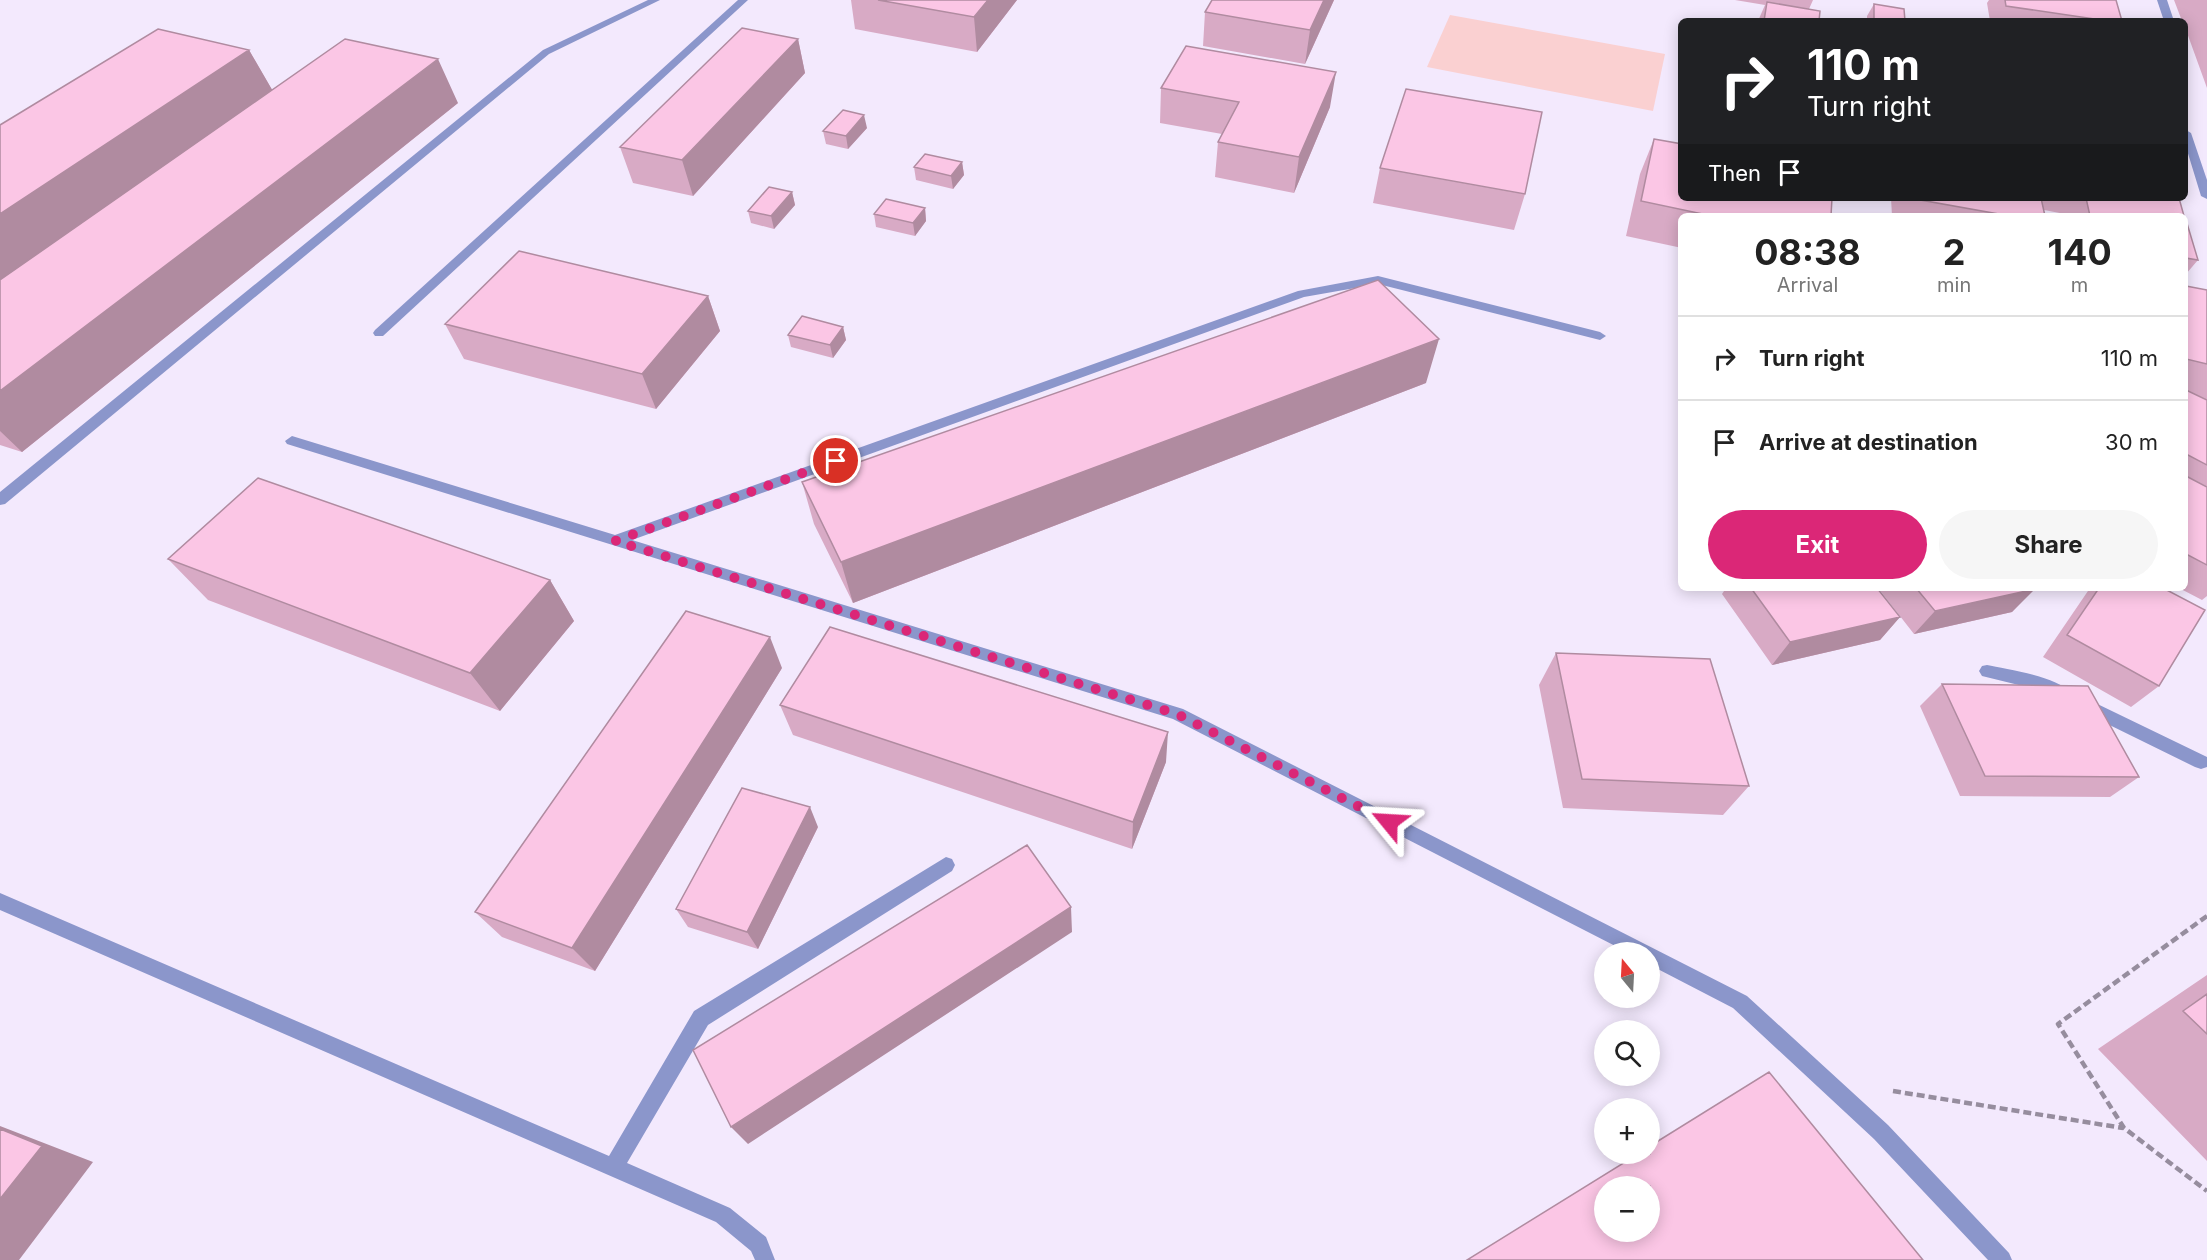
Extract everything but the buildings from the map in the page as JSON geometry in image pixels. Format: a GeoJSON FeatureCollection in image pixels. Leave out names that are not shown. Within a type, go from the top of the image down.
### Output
{"type":"FeatureCollection","features":[{"type":"Feature","properties":{"kind":"lane"},"geometry":{"type":"LineString","coordinates":[[0,500],[546,52],[655,0]]}},
{"type":"Feature","properties":{"kind":"lane"},"geometry":{"type":"LineString","coordinates":[[379,333],[743,0]]}},
{"type":"Feature","properties":{"kind":"lane"},"geometry":{"type":"LineString","coordinates":[[2162,0],[2168,18]]}},
{"type":"Feature","properties":{"kind":"lane"},"geometry":{"type":"LineString","coordinates":[[2188,139],[2207,196]]}},
{"type":"Feature","properties":{"kind":"lane"},"geometry":{"type":"LineString","coordinates":[[615,541],[1302,294],[1378,280],[1600,336]]}},
{"type":"Feature","properties":{"kind":"lane"},"geometry":{"type":"LineString","coordinates":[[292,441],[1177,714],[1624,942]]}},
{"type":"Feature","properties":{"kind":"lane"},"geometry":{"type":"LineString","coordinates":[[1987,671],[2042,684],[2205,759]]}},
{"type":"Feature","properties":{"kind":"lane"},"geometry":{"type":"LineString","coordinates":[[614,1167],[701,1018],[946,865]]}},
{"type":"Feature","properties":{"kind":"lane"},"geometry":{"type":"LineString","coordinates":[[0,901],[723,1215],[759,1244],[765,1260]]}},
{"type":"Feature","properties":{"kind":"lane"},"geometry":{"type":"LineString","coordinates":[[1660,961],[1740,1002],[1881,1132],[2002,1260]]}},
{"type":"Feature","properties":{"kind":"path"},"geometry":{"type":"LineString","coordinates":[[2207,916],[2058,1024],[2124,1128],[2207,1191]]}},
{"type":"Feature","properties":{"kind":"path"},"geometry":{"type":"LineString","coordinates":[[1824,1079],[2124,1128]]}},
{"type":"Feature","properties":{"kind":"shaded area"},"geometry":{"type":"Polygon","coordinates":[[[1450,15],[1665,54],[1653,111],[1427,67],[1450,15]]]}},
{"type":"Feature","properties":{"kind":"route"},"geometry":{"type":"LineString","coordinates":[[836,461],[615,541],[1177,714],[1389,822]]}}]}
